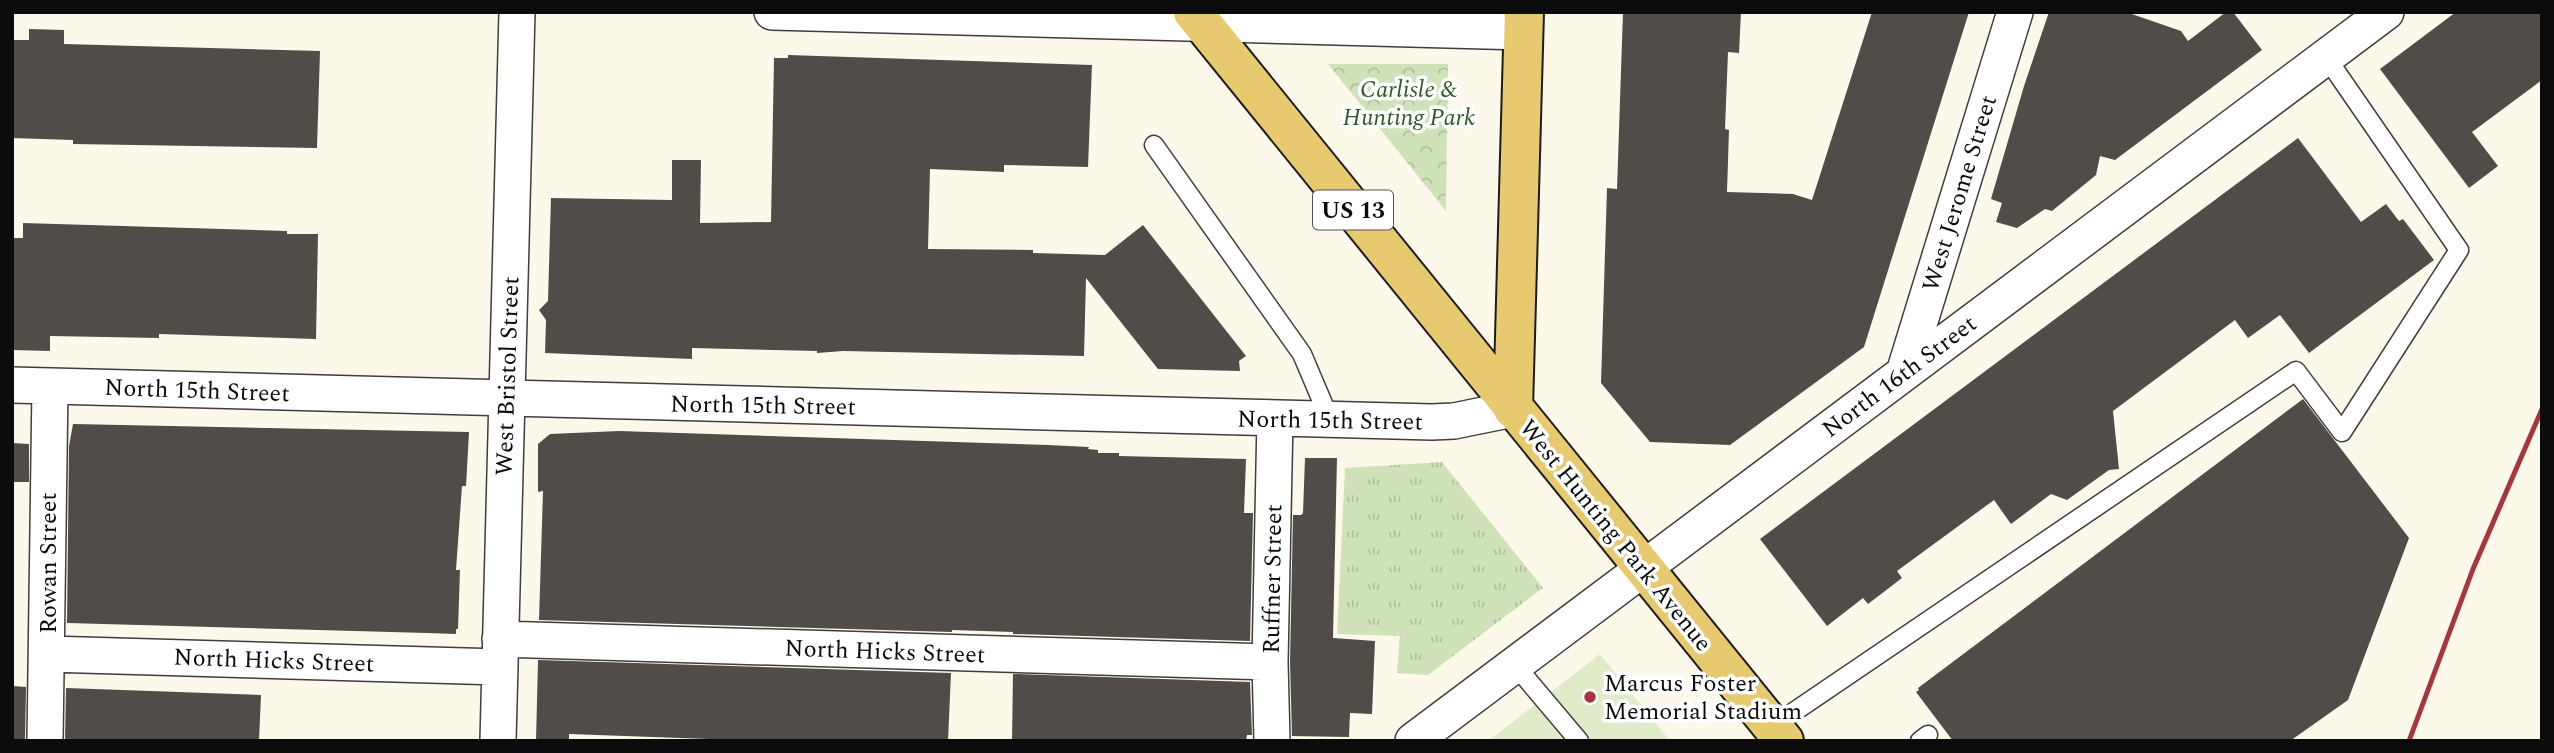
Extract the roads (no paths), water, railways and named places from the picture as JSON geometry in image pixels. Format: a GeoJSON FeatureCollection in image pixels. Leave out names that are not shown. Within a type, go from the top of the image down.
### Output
{"type":"FeatureCollection","features":[{"type":"Feature","properties":{"kind":"main road","name":"US 13"},"geometry":{"type":"LineString","coordinates":[[1197,18],[1513,409]]}},
{"type":"Feature","properties":{"kind":"main road","name":"West Hunting Park Avenue"},"geometry":{"type":"LineString","coordinates":[[1523,22],[1513,409],[1778,734]]}},
{"type":"Feature","properties":{"kind":"street","name":"West Bristol Street"},"geometry":{"type":"LineString","coordinates":[[498,741],[517,12]]}},
{"type":"Feature","properties":{"kind":"street"},"geometry":{"type":"LineString","coordinates":[[772,12],[1523,22]]}},
{"type":"Feature","properties":{"kind":"street","name":"West Jerome Street"},"geometry":{"type":"LineString","coordinates":[[1904,373],[2015,12]]}},
{"type":"Feature","properties":{"kind":"street","name":"North 16th Street"},"geometry":{"type":"LineString","coordinates":[[1413,741],[2386,12]]}},
{"type":"Feature","properties":{"kind":"street","name":"North 15th Street"},"geometry":{"type":"LineString","coordinates":[[12,385],[1432,422],[1454,421],[1513,409]]}},
{"type":"Feature","properties":{"kind":"street","name":"Rowan Street"},"geometry":{"type":"LineString","coordinates":[[46,741],[50,386]]}},
{"type":"Feature","properties":{"kind":"street","name":"Ruffner Street"},"geometry":{"type":"LineString","coordinates":[[1272,741],[1270,662],[1275,418]]}},
{"type":"Feature","properties":{"kind":"street","name":"North Hicks Street"},"geometry":{"type":"LineString","coordinates":[[48,653],[500,653],[1270,662]]}},
{"type":"Feature","properties":{"kind":"lane"},"geometry":{"type":"LineString","coordinates":[[1778,734],[2296,371],[2342,432],[2459,250],[2326,57]]}},
{"type":"Feature","properties":{"kind":"lane"},"geometry":{"type":"LineString","coordinates":[[1154,145],[1302,354],[1330,420]]}},
{"type":"Feature","properties":{"kind":"lane"},"geometry":{"type":"LineString","coordinates":[[1515,665],[1579,741]]}},
{"type":"Feature","properties":{"kind":"railway"},"geometry":{"type":"LineString","coordinates":[[2409,741],[2473,569],[2542,409]]}},
{"type":"Feature","properties":{"kind":"place","name":"Marcus Foster Memorial Stadium"},"geometry":{"type":"Point","coordinates":[1590,697]}},
{"type":"Feature","properties":{"kind":"park label","name":"Carlisle & Hunting Park"},"geometry":{"type":"Point","coordinates":[1409,103]}}]}
